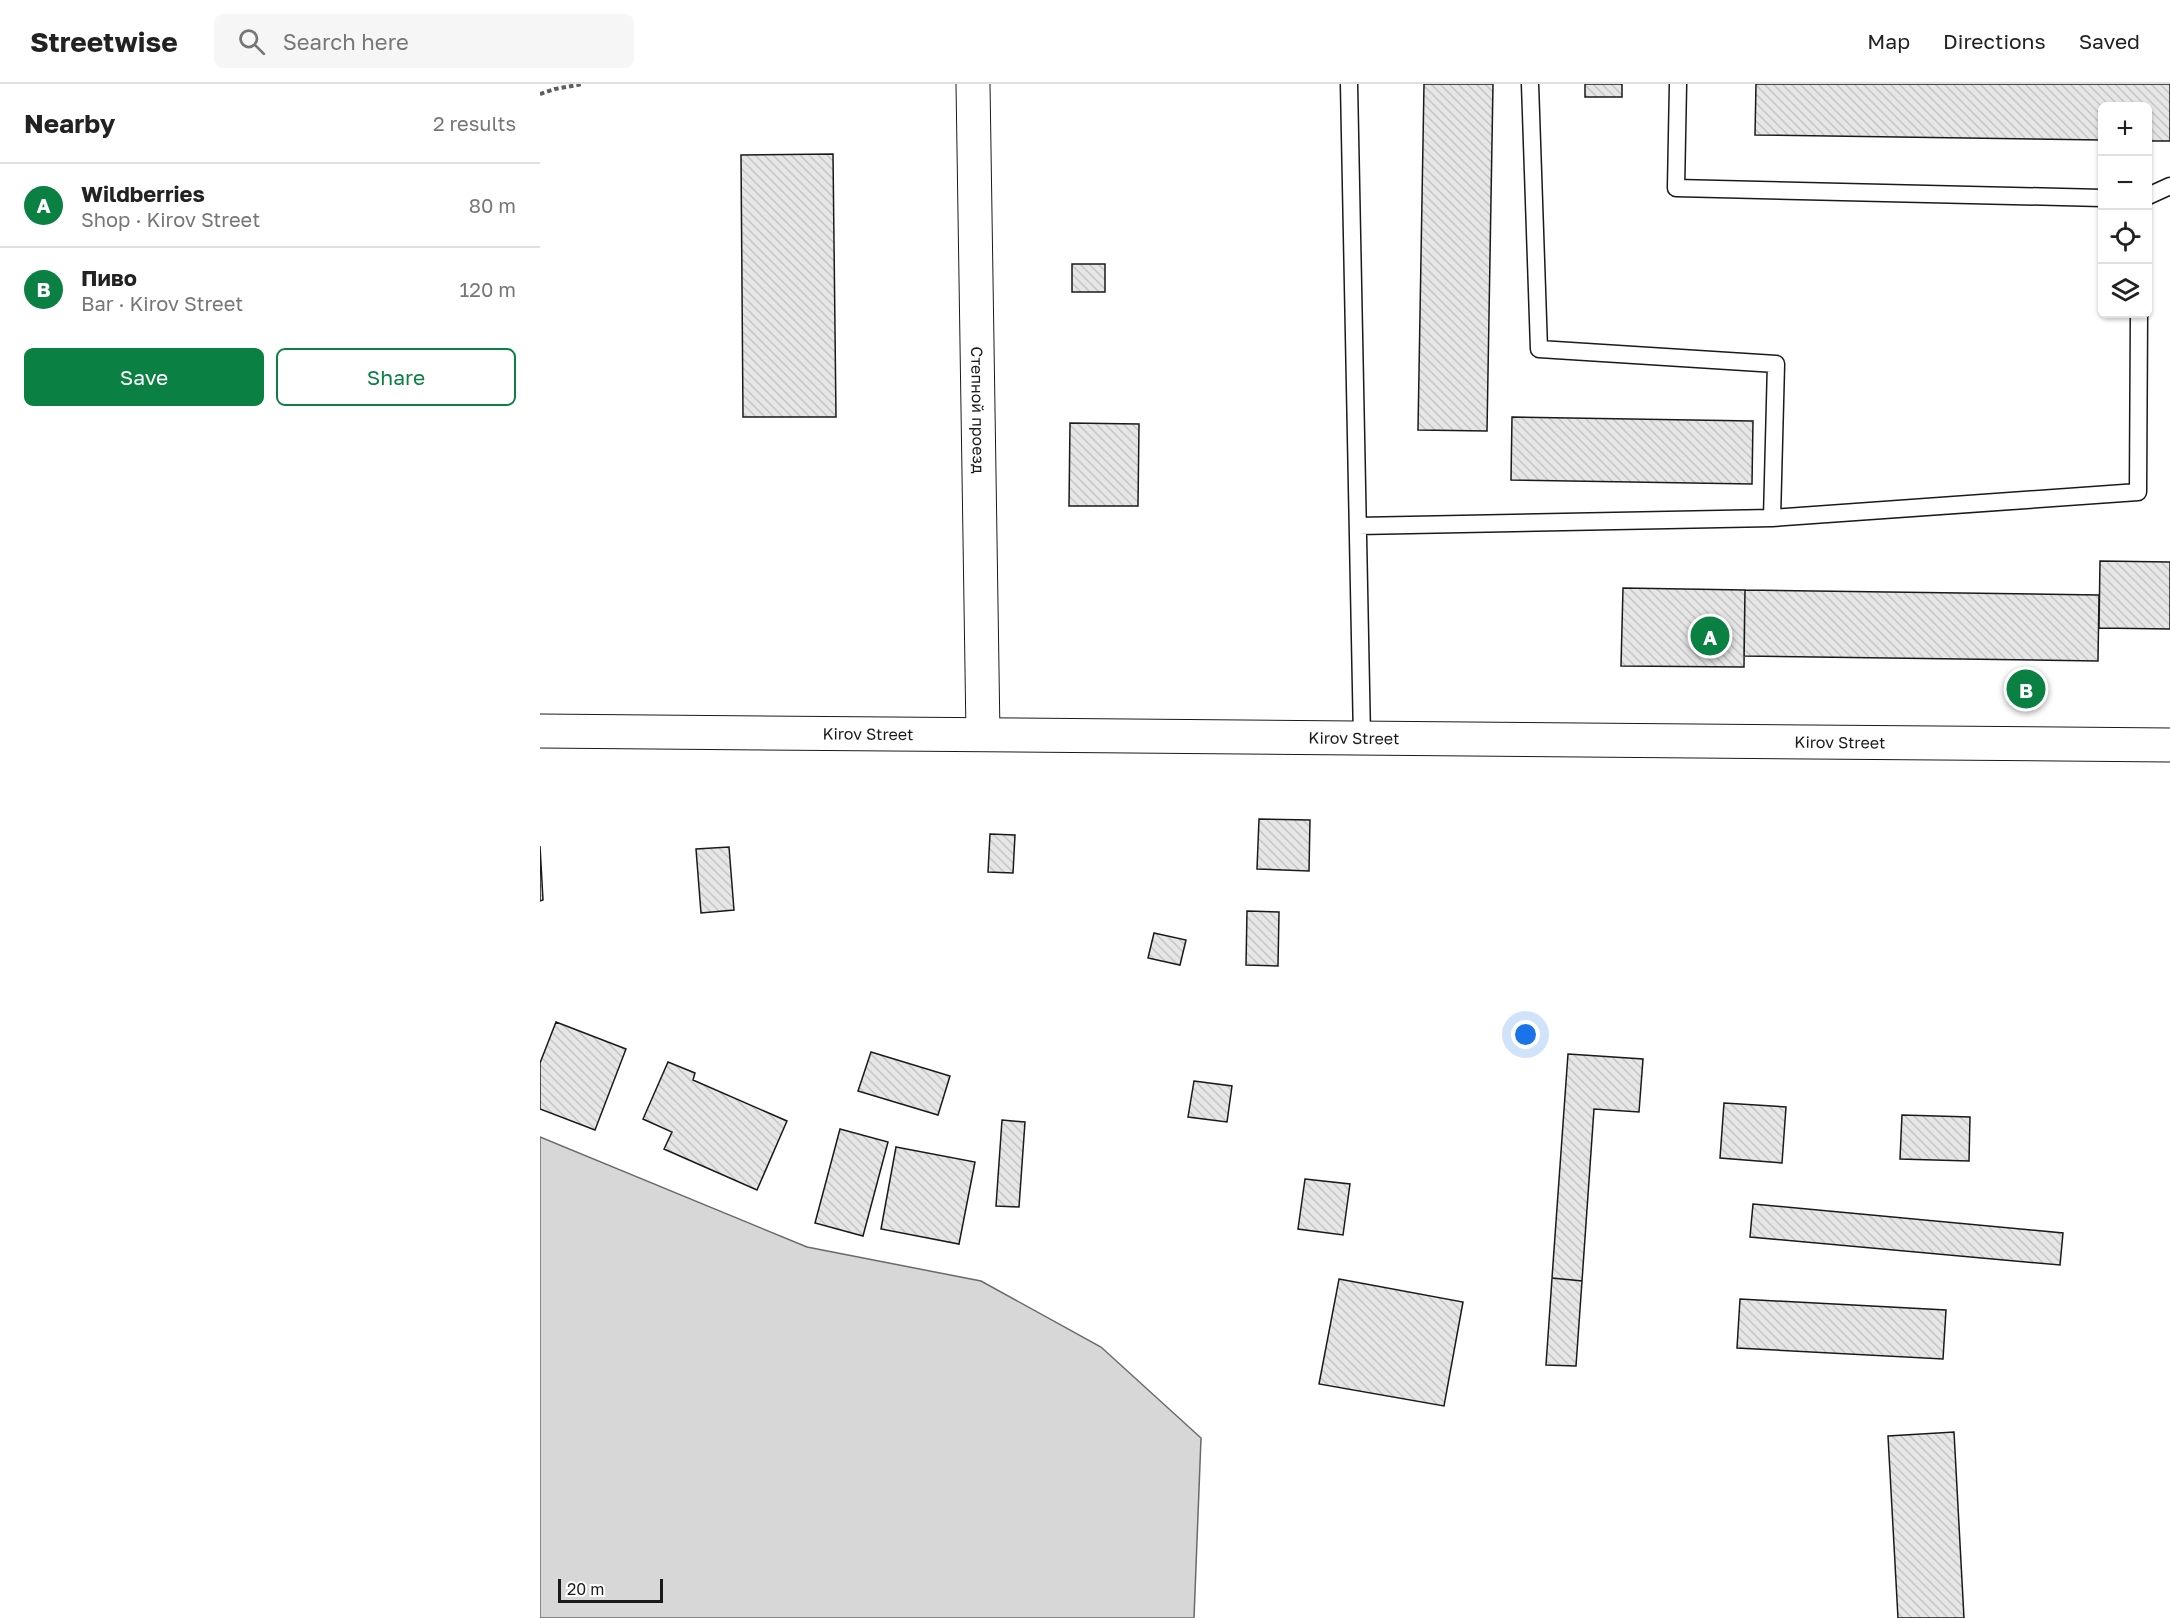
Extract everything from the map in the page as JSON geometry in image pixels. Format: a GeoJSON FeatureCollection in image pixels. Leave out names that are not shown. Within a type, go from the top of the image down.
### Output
{"type":"FeatureCollection","features":[{"type":"Feature","properties":{"kind":"main road","name":"Степной проезд"},"geometry":{"type":"LineString","coordinates":[[973,84],[983,734]]}},
{"type":"Feature","properties":{"kind":"main road","name":"Kirov Street"},"geometry":{"type":"LineString","coordinates":[[540,731],[2170,745]]}},
{"type":"Feature","properties":{"kind":"lane"},"geometry":{"type":"LineString","coordinates":[[1349,84],[1362,738]]}},
{"type":"Feature","properties":{"kind":"lane"},"geometry":{"type":"LineString","coordinates":[[1530,84],[1539,349],[1776,364],[1772,518]]}},
{"type":"Feature","properties":{"kind":"lane"},"geometry":{"type":"LineString","coordinates":[[1678,84],[1676,188],[2098,198]]}},
{"type":"Feature","properties":{"kind":"lane"},"geometry":{"type":"LineString","coordinates":[[2152,194],[2170,186]]}},
{"type":"Feature","properties":{"kind":"lane"},"geometry":{"type":"LineString","coordinates":[[1358,526],[1772,518],[2138,492],[2139,318]]}},
{"type":"Feature","properties":{"kind":"path"},"geometry":{"type":"LineString","coordinates":[[540,94],[555,88],[583,84]]}},
{"type":"Feature","properties":{"kind":"shaded area"},"geometry":{"type":"Polygon","coordinates":[[[540,1137],[807,1247],[981,1281],[1101,1347],[1201,1438],[1194,1618],[540,1618],[540,1137]]]}},
{"type":"Feature","properties":{"kind":"building"},"geometry":{"type":"Polygon","coordinates":[[[1424,84],[1493,84],[1487,431],[1418,430],[1424,84]]]}},
{"type":"Feature","properties":{"kind":"building"},"geometry":{"type":"Polygon","coordinates":[[[1585,84],[1622,84],[1622,97],[1585,97],[1585,84]]]}},
{"type":"Feature","properties":{"kind":"building"},"geometry":{"type":"Polygon","coordinates":[[[1756,84],[2170,84],[2170,141],[2152,141],[2152,102],[2098,102],[2098,140],[1755,135],[1756,84]]]}},
{"type":"Feature","properties":{"kind":"building"},"geometry":{"type":"Polygon","coordinates":[[[833,154],[836,417],[743,417],[741,155],[833,154]]]}},
{"type":"Feature","properties":{"kind":"building"},"geometry":{"type":"Polygon","coordinates":[[[1072,264],[1105,264],[1105,292],[1072,292],[1072,264]]]}},
{"type":"Feature","properties":{"kind":"building"},"geometry":{"type":"Polygon","coordinates":[[[1512,417],[1753,421],[1752,484],[1511,480],[1512,417]]]}},
{"type":"Feature","properties":{"kind":"building"},"geometry":{"type":"Polygon","coordinates":[[[1070,423],[1139,424],[1138,506],[1069,506],[1070,423]]]}},
{"type":"Feature","properties":{"kind":"building"},"geometry":{"type":"Polygon","coordinates":[[[2100,561],[2170,562],[2170,629],[2099,628],[2100,561]]]}},
{"type":"Feature","properties":{"kind":"building"},"geometry":{"type":"Polygon","coordinates":[[[1623,588],[1745,590],[1744,667],[1621,666],[1623,588]]]}},
{"type":"Feature","properties":{"kind":"building"},"geometry":{"type":"Polygon","coordinates":[[[1745,590],[2099,595],[2098,661],[1744,656],[1745,590]]]}},
{"type":"Feature","properties":{"kind":"building"},"geometry":{"type":"Polygon","coordinates":[[[1259,819],[1310,820],[1309,871],[1257,869],[1259,819]]]}},
{"type":"Feature","properties":{"kind":"building"},"geometry":{"type":"Polygon","coordinates":[[[990,834],[1015,835],[1013,873],[988,872],[990,834]]]}},
{"type":"Feature","properties":{"kind":"building"},"geometry":{"type":"Polygon","coordinates":[[[540,846],[543,900],[540,901],[540,846]]]}},
{"type":"Feature","properties":{"kind":"building"},"geometry":{"type":"Polygon","coordinates":[[[729,847],[734,910],[701,913],[696,849],[729,847]]]}},
{"type":"Feature","properties":{"kind":"building"},"geometry":{"type":"Polygon","coordinates":[[[1247,911],[1279,912],[1278,966],[1246,965],[1247,911]]]}},
{"type":"Feature","properties":{"kind":"building"},"geometry":{"type":"Polygon","coordinates":[[[1154,933],[1186,940],[1180,965],[1148,958],[1154,933]]]}},
{"type":"Feature","properties":{"kind":"building"},"geometry":{"type":"Polygon","coordinates":[[[556,1022],[626,1049],[595,1130],[540,1109],[540,1063],[556,1022]]]}},
{"type":"Feature","properties":{"kind":"building"},"geometry":{"type":"Polygon","coordinates":[[[871,1052],[950,1076],[938,1115],[858,1091],[871,1052]]]}},
{"type":"Feature","properties":{"kind":"building"},"geometry":{"type":"Polygon","coordinates":[[[1568,1054],[1643,1059],[1639,1112],[1594,1109],[1582,1281],[1552,1278],[1568,1054]]]}},
{"type":"Feature","properties":{"kind":"building"},"geometry":{"type":"Polygon","coordinates":[[[668,1062],[695,1073],[693,1080],[787,1121],[757,1190],[664,1149],[672,1132],[643,1119],[668,1062]]]}},
{"type":"Feature","properties":{"kind":"building"},"geometry":{"type":"Polygon","coordinates":[[[1194,1081],[1232,1086],[1227,1122],[1188,1117],[1194,1081]]]}},
{"type":"Feature","properties":{"kind":"building"},"geometry":{"type":"Polygon","coordinates":[[[1724,1103],[1786,1107],[1782,1163],[1720,1158],[1724,1103]]]}},
{"type":"Feature","properties":{"kind":"building"},"geometry":{"type":"Polygon","coordinates":[[[1902,1115],[1970,1117],[1969,1161],[1900,1159],[1902,1115]]]}},
{"type":"Feature","properties":{"kind":"building"},"geometry":{"type":"Polygon","coordinates":[[[1002,1120],[1025,1122],[1019,1207],[996,1206],[1002,1120]]]}},
{"type":"Feature","properties":{"kind":"building"},"geometry":{"type":"Polygon","coordinates":[[[840,1129],[888,1142],[863,1236],[815,1223],[840,1129]]]}},
{"type":"Feature","properties":{"kind":"building"},"geometry":{"type":"Polygon","coordinates":[[[896,1147],[975,1162],[959,1244],[881,1229],[896,1147]]]}},
{"type":"Feature","properties":{"kind":"building"},"geometry":{"type":"Polygon","coordinates":[[[1305,1179],[1350,1184],[1343,1235],[1298,1229],[1305,1179]]]}},
{"type":"Feature","properties":{"kind":"building"},"geometry":{"type":"Polygon","coordinates":[[[1753,1204],[2063,1233],[2060,1265],[1750,1237],[1753,1204]]]}},
{"type":"Feature","properties":{"kind":"building"},"geometry":{"type":"Polygon","coordinates":[[[1552,1278],[1582,1281],[1576,1366],[1546,1365],[1552,1278]]]}},
{"type":"Feature","properties":{"kind":"building"},"geometry":{"type":"Polygon","coordinates":[[[1339,1279],[1463,1302],[1444,1406],[1319,1384],[1339,1279]]]}},
{"type":"Feature","properties":{"kind":"building"},"geometry":{"type":"Polygon","coordinates":[[[1740,1299],[1946,1310],[1943,1359],[1737,1348],[1740,1299]]]}},
{"type":"Feature","properties":{"kind":"building"},"geometry":{"type":"Polygon","coordinates":[[[1954,1432],[1964,1618],[1898,1618],[1888,1436],[1954,1432]]]}},
{"type":"Feature","properties":{"kind":"place","name":"Wildberries"},"geometry":{"type":"Point","coordinates":[1710,636]}},
{"type":"Feature","properties":{"kind":"place","name":"Пиво"},"geometry":{"type":"Point","coordinates":[2026,689]}}]}
